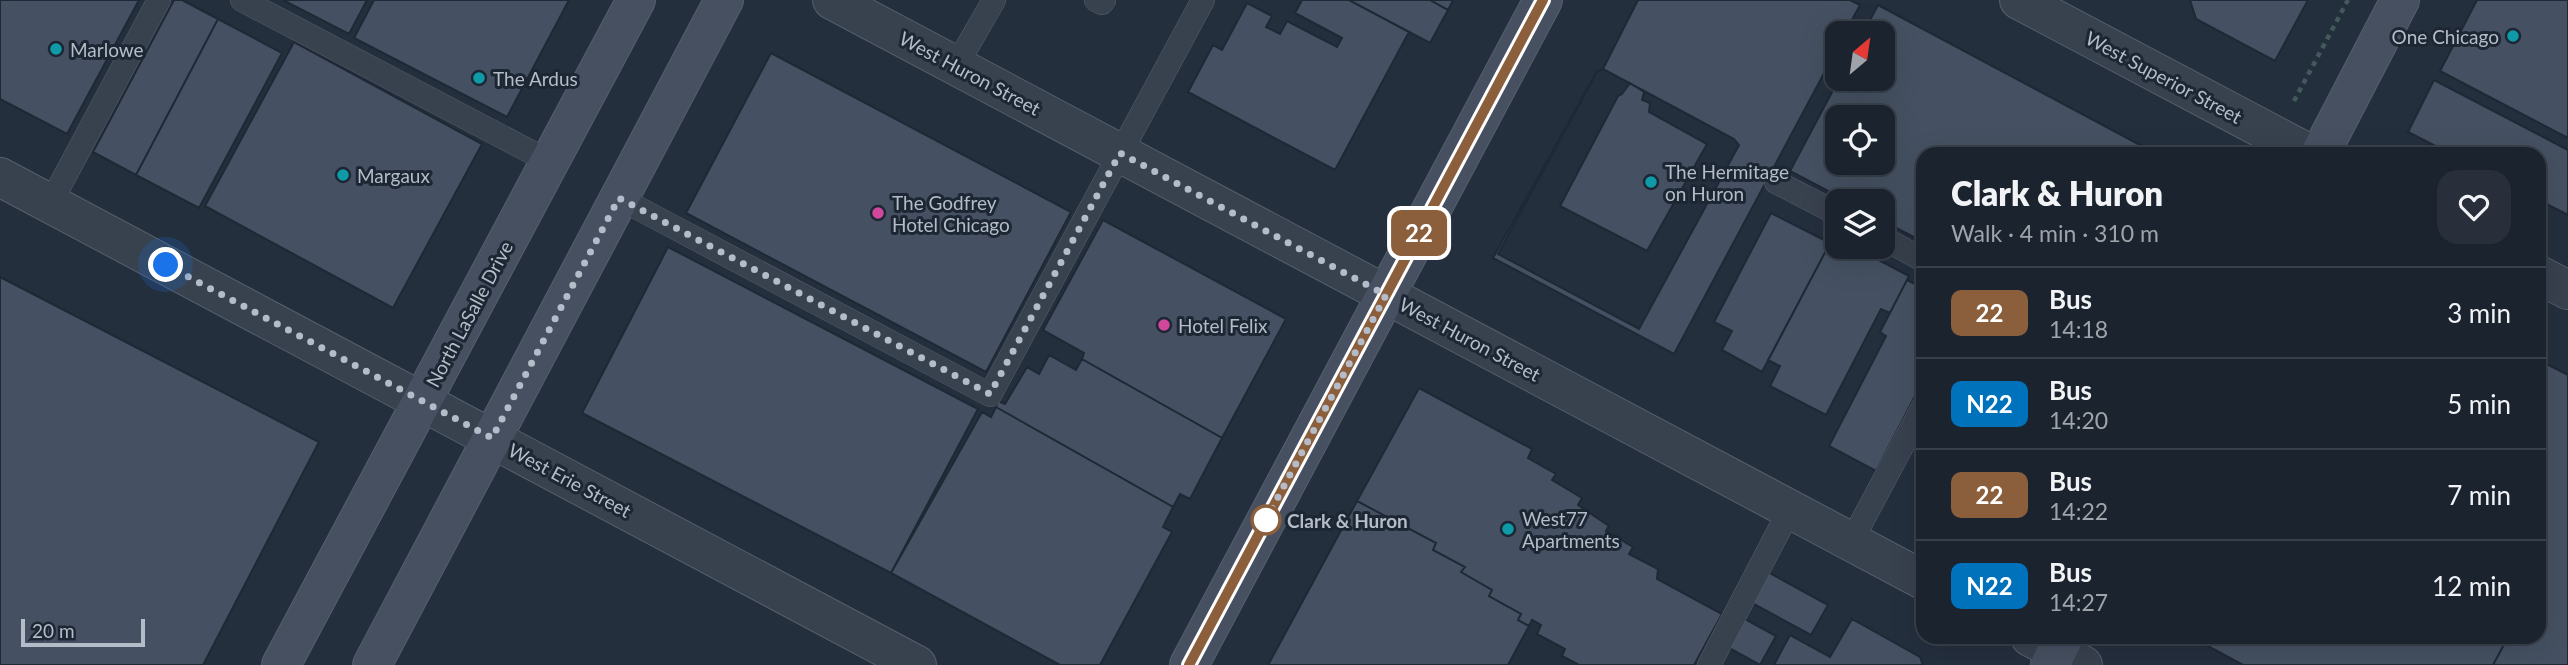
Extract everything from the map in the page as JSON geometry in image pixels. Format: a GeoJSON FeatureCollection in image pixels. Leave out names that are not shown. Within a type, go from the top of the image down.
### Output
{"type":"FeatureCollection","features":[{"type":"Feature","properties":{"kind":"main road","name":"North LaSalle Drive"},"geometry":{"type":"LineString","coordinates":[[281,665],[636,0]]}},
{"type":"Feature","properties":{"kind":"main road"},"geometry":{"type":"LineString","coordinates":[[372,665],[724,0]]}},
{"type":"Feature","properties":{"kind":"main road"},"geometry":{"type":"LineString","coordinates":[[1189,665],[1543,0]]}},
{"type":"Feature","properties":{"kind":"main road"},"geometry":{"type":"LineString","coordinates":[[2324,147],[2400,0]]}},
{"type":"Feature","properties":{"kind":"street","name":"West Huron Street"},"geometry":{"type":"LineString","coordinates":[[832,0],[1916,576]]}},
{"type":"Feature","properties":{"kind":"street","name":"West Superior Street"},"geometry":{"type":"LineString","coordinates":[[2019,0],[2296,147]]}},
{"type":"Feature","properties":{"kind":"street","name":"West Erie Street"},"geometry":{"type":"LineString","coordinates":[[0,177],[917,665]]}},
{"type":"Feature","properties":{"kind":"street"},"geometry":{"type":"LineString","coordinates":[[2546,279],[2568,290]]}},
{"type":"Feature","properties":{"kind":"lane"},"geometry":{"type":"LineString","coordinates":[[50,204],[159,0]]}},
{"type":"Feature","properties":{"kind":"lane"},"geometry":{"type":"LineString","coordinates":[[242,0],[550,162]]}},
{"type":"Feature","properties":{"kind":"lane"},"geometry":{"type":"LineString","coordinates":[[956,66],[994,0]]}},
{"type":"Feature","properties":{"kind":"lane"},"geometry":{"type":"LineString","coordinates":[[1096,0],[1102,3],[1104,0]]}},
{"type":"Feature","properties":{"kind":"lane"},"geometry":{"type":"LineString","coordinates":[[619,198],[990,394],[1203,0]]}},
{"type":"Feature","properties":{"kind":"lane"},"geometry":{"type":"LineString","coordinates":[[1776,182],[1825,208]]}},
{"type":"Feature","properties":{"kind":"lane"},"geometry":{"type":"LineString","coordinates":[[1895,245],[1916,256]]}},
{"type":"Feature","properties":{"kind":"lane"},"geometry":{"type":"LineString","coordinates":[[1851,541],[1916,420]]}},
{"type":"Feature","properties":{"kind":"lane"},"geometry":{"type":"LineString","coordinates":[[1709,665],[1790,509]]}},
{"type":"Feature","properties":{"kind":"path"},"geometry":{"type":"LineString","coordinates":[[2275,136],[2348,0]]}},
{"type":"Feature","properties":{"kind":"building","name":"Marlowe"},"geometry":{"type":"Polygon","coordinates":[[[0,0],[139,0],[67,134],[0,99],[0,0]]]}},
{"type":"Feature","properties":{"kind":"building"},"geometry":{"type":"Polygon","coordinates":[[[174,0],[182,0],[218,19],[136,175],[93,152],[174,0]]]}},
{"type":"Feature","properties":{"kind":"building"},"geometry":{"type":"Polygon","coordinates":[[[283,0],[367,0],[349,34],[283,0]]]}},
{"type":"Feature","properties":{"kind":"building","name":"The Ardus"},"geometry":{"type":"Polygon","coordinates":[[[374,0],[569,0],[507,117],[354,38],[374,0]]]}},
{"type":"Feature","properties":{"kind":"building"},"geometry":{"type":"Polygon","coordinates":[[[1302,0],[1349,0],[1409,32],[1335,170],[1188,92],[1213,45],[1222,50],[1247,3],[1272,16],[1266,27],[1280,34],[1287,21],[1337,47],[1342,38],[1295,13],[1302,0]]]}},
{"type":"Feature","properties":{"kind":"building"},"geometry":{"type":"Polygon","coordinates":[[[1349,0],[1430,0],[1448,10],[1430,43],[1349,0]]]}},
{"type":"Feature","properties":{"kind":"building"},"geometry":{"type":"Polygon","coordinates":[[[1430,0],[1453,0],[1448,10],[1430,0]]]}},
{"type":"Feature","properties":{"kind":"building","name":"The Hermitage on Huron"},"geometry":{"type":"Polygon","coordinates":[[[1638,0],[1850,0],[1860,5],[1851,21],[1825,21],[1825,71],[1674,354],[1493,258],[1597,71],[1603,69],[1638,0]]]}},
{"type":"Feature","properties":{"kind":"building"},"geometry":{"type":"Polygon","coordinates":[[[2190,0],[2308,0],[2275,61],[2196,19],[2190,0]]]}},
{"type":"Feature","properties":{"kind":"building","name":"One Chicago"},"geometry":{"type":"Polygon","coordinates":[[[2477,0],[2568,0],[2568,138],[2440,71],[2477,0]]]}},
{"type":"Feature","properties":{"kind":"building"},"geometry":{"type":"Polygon","coordinates":[[[1878,5],[2144,147],[1916,147],[1916,238],[1895,227],[1895,189],[1825,189],[1790,171],[1825,105],[1825,175],[1895,175],[1895,105],[1825,105],[1833,91],[1895,91],[1895,21],[1869,21],[1878,5]]]}},
{"type":"Feature","properties":{"kind":"building"},"geometry":{"type":"Polygon","coordinates":[[[218,19],[282,53],[199,208],[136,175],[218,19]]]}},
{"type":"Feature","properties":{"kind":"building","name":"Margaux"},"geometry":{"type":"Polygon","coordinates":[[[294,42],[482,144],[393,308],[205,206],[294,42]]]}},
{"type":"Feature","properties":{"kind":"building","name":"The Godfrey Hotel Chicago"},"geometry":{"type":"Polygon","coordinates":[[[771,53],[1071,212],[986,372],[686,213],[771,53]]]}},
{"type":"Feature","properties":{"kind":"building"},"geometry":{"type":"Polygon","coordinates":[[[1603,69],[1734,139],[1739,145],[1639,329],[1498,254],[1597,72],[1603,69]]]}},
{"type":"Feature","properties":{"kind":"building"},"geometry":{"type":"Polygon","coordinates":[[[2434,80],[2568,150],[2568,215],[2546,204],[2546,147],[2437,147],[2408,132],[2434,80]]]}},
{"type":"Feature","properties":{"kind":"building"},"geometry":{"type":"Polygon","coordinates":[[[1630,83],[1644,92],[1642,100],[1650,103],[1649,112],[1707,144],[1647,251],[1560,206],[1618,96],[1630,83]]]}},
{"type":"Feature","properties":{"kind":"building"},"geometry":{"type":"Polygon","coordinates":[[[1771,213],[1825,240],[1825,252],[1762,372],[1722,350],[1732,331],[1714,322],[1771,213]]]}},
{"type":"Feature","properties":{"kind":"building","name":"Hotel Felix"},"geometry":{"type":"Polygon","coordinates":[[[1103,220],[1286,319],[1222,438],[1082,359],[1084,353],[1043,330],[1103,220]]]}},
{"type":"Feature","properties":{"kind":"building"},"geometry":{"type":"Polygon","coordinates":[[[668,247],[978,409],[891,573],[582,413],[668,247]]]}},
{"type":"Feature","properties":{"kind":"building"},"geometry":{"type":"Polygon","coordinates":[[[1825,252],[1825,259],[1877,259],[1909,276],[1890,313],[1881,309],[1826,415],[1770,386],[1780,366],[1768,360],[1825,252]]]}},
{"type":"Feature","properties":{"kind":"building"},"geometry":{"type":"Polygon","coordinates":[[[0,277],[319,442],[203,665],[0,665],[0,277]]]}},
{"type":"Feature","properties":{"kind":"building"},"geometry":{"type":"Polygon","coordinates":[[[1907,280],[1916,284],[1916,394],[1876,471],[1829,446],[1886,336],[1880,332],[1907,280]]]}},
{"type":"Feature","properties":{"kind":"building"},"geometry":{"type":"Polygon","coordinates":[[[1049,355],[1076,370],[1082,359],[1222,438],[1190,499],[1180,494],[1173,507],[996,407],[998,401],[1005,404],[1027,367],[1039,374],[1049,355]]]}},
{"type":"Feature","properties":{"kind":"building"},"geometry":{"type":"Polygon","coordinates":[[[2546,364],[2568,375],[2568,665],[2493,665],[2504,644],[2546,644],[2546,364]]]}},
{"type":"Feature","properties":{"kind":"building","name":"West77 Apartments"},"geometry":{"type":"Polygon","coordinates":[[[1419,388],[1532,449],[1528,458],[1556,474],[1552,480],[1582,498],[1578,505],[1609,526],[1606,531],[1633,547],[1629,554],[1658,569],[1657,579],[1722,614],[1694,665],[1579,665],[1562,656],[1565,649],[1537,634],[1541,625],[1532,620],[1529,626],[1518,620],[1521,614],[1489,596],[1492,590],[1461,572],[1465,567],[1433,550],[1436,543],[1357,501],[1419,388]]]}},
{"type":"Feature","properties":{"kind":"building"},"geometry":{"type":"Polygon","coordinates":[[[996,407],[1173,507],[1163,527],[1172,532],[1100,665],[1060,665],[891,573],[982,412],[991,417],[996,407]]]}},
{"type":"Feature","properties":{"kind":"building"},"geometry":{"type":"Polygon","coordinates":[[[1357,501],[1436,543],[1433,550],[1465,567],[1461,572],[1492,590],[1489,596],[1521,614],[1518,620],[1529,626],[1508,665],[1268,665],[1357,501]]]}},
{"type":"Feature","properties":{"kind":"building"},"geometry":{"type":"Polygon","coordinates":[[[1768,572],[1828,605],[1811,635],[1752,603],[1768,572]]]}},
{"type":"Feature","properties":{"kind":"building"},"geometry":{"type":"Polygon","coordinates":[[[1745,619],[1776,636],[1760,665],[1729,648],[1745,619]]]}},
{"type":"Feature","properties":{"kind":"building"},"geometry":{"type":"Polygon","coordinates":[[[1852,619],[1920,657],[1923,665],[1774,665],[1790,635],[1830,657],[1852,619]]]}},
{"type":"Feature","properties":{"kind":"building"},"geometry":{"type":"Polygon","coordinates":[[[2204,644],[2504,644],[2493,665],[2243,665],[2204,644]]]}},
{"type":"Feature","properties":{"kind":"bus line","name":"22"},"geometry":{"type":"LineString","coordinates":[[1189,665],[1543,0]]}},
{"type":"Feature","properties":{"kind":"place","name":"One Chicago"},"geometry":{"type":"Point","coordinates":[2513,36]}},
{"type":"Feature","properties":{"kind":"place","name":"Marlowe"},"geometry":{"type":"Point","coordinates":[56,49]}},
{"type":"Feature","properties":{"kind":"place","name":"The Ardus"},"geometry":{"type":"Point","coordinates":[479,78]}},
{"type":"Feature","properties":{"kind":"place","name":"Margaux"},"geometry":{"type":"Point","coordinates":[343,175]}},
{"type":"Feature","properties":{"kind":"place","name":"The Hermitage on Huron"},"geometry":{"type":"Point","coordinates":[1651,182]}},
{"type":"Feature","properties":{"kind":"place","name":"The Godfrey Hotel Chicago"},"geometry":{"type":"Point","coordinates":[878,213]}},
{"type":"Feature","properties":{"kind":"place","name":"Hotel Felix"},"geometry":{"type":"Point","coordinates":[1164,325]}},
{"type":"Feature","properties":{"kind":"place","name":"Clark & Huron"},"geometry":{"type":"Point","coordinates":[1266,520]}},
{"type":"Feature","properties":{"kind":"place","name":"West77 Apartments"},"geometry":{"type":"Point","coordinates":[1508,529]}},
{"type":"Feature","properties":{"kind":"route"},"geometry":{"type":"LineString","coordinates":[[166,265],[492,438],[619,198],[990,394],[1120,153],[1386,295],[1261,529],[1266,520]]}}]}
